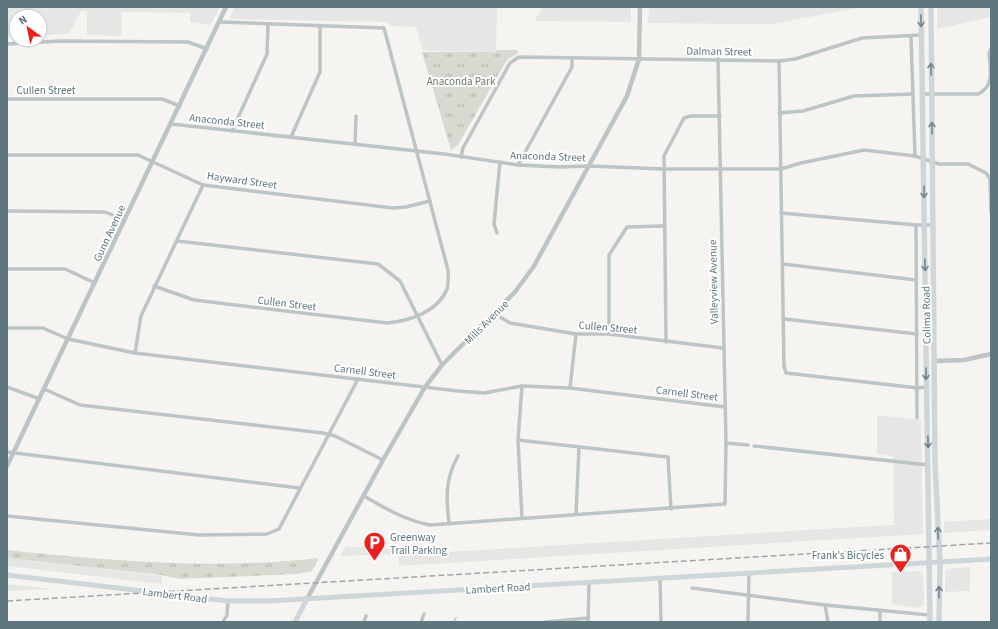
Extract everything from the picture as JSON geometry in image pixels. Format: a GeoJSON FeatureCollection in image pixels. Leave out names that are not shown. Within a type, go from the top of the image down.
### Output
{"type":"FeatureCollection","features":[{"type":"Feature","properties":{"kind":"main road","name":"Colima Road"},"geometry":{"type":"LineString","coordinates":[[921,7],[930,622]]}},
{"type":"Feature","properties":{"kind":"main road","name":"Colima Road"},"geometry":{"type":"LineString","coordinates":[[931,7],[935,464],[940,562],[940,622]]}},
{"type":"Feature","properties":{"kind":"main road"},"geometry":{"type":"LineString","coordinates":[[926,387],[935,387]]}},
{"type":"Feature","properties":{"kind":"main road"},"geometry":{"type":"LineString","coordinates":[[928,465],[935,464]]}},
{"type":"Feature","properties":{"kind":"main road","name":"Lambert Road"},"geometry":{"type":"LineString","coordinates":[[7,575],[228,601],[307,599],[991,559]]}},
{"type":"Feature","properties":{"kind":"main road","name":"Mills Avenue"},"geometry":{"type":"LineString","coordinates":[[295,622],[307,599]]}},
{"type":"Feature","properties":{"kind":"street","name":"Gunn Avenue"},"geometry":{"type":"LineString","coordinates":[[7,466],[226,7]]}},
{"type":"Feature","properties":{"kind":"street","name":"Mills Avenue"},"geometry":{"type":"LineString","coordinates":[[307,599],[425,387],[442,365],[495,314],[515,292],[534,266],[627,96],[639,59],[640,7]]}},
{"type":"Feature","properties":{"kind":"street"},"geometry":{"type":"LineString","coordinates":[[220,22],[320,26],[320,72],[291,137]]}},
{"type":"Feature","properties":{"kind":"street"},"geometry":{"type":"LineString","coordinates":[[232,131],[267,54],[268,25]]}},
{"type":"Feature","properties":{"kind":"street","name":"Cullen Street"},"geometry":{"type":"LineString","coordinates":[[154,286],[194,300],[373,322],[400,322],[418,315],[439,302],[447,288],[448,270],[418,151],[384,28],[320,26]]}},
{"type":"Feature","properties":{"kind":"street","name":"Dalman Street"},"geometry":{"type":"LineString","coordinates":[[461,157],[466,142],[510,63],[519,57],[780,61],[795,60],[862,38],[911,37],[921,35]]}},
{"type":"Feature","properties":{"kind":"street"},"geometry":{"type":"LineString","coordinates":[[911,37],[915,156]]}},
{"type":"Feature","properties":{"kind":"street"},"geometry":{"type":"LineString","coordinates":[[7,44],[60,41],[188,42],[207,49]]}},
{"type":"Feature","properties":{"kind":"street"},"geometry":{"type":"LineString","coordinates":[[923,94],[978,94],[986,90],[990,82],[989,53],[991,49]]}},
{"type":"Feature","properties":{"kind":"street"},"geometry":{"type":"LineString","coordinates":[[518,166],[572,67],[572,58]]}},
{"type":"Feature","properties":{"kind":"street","name":"Valleyview Avenue"},"geometry":{"type":"LineString","coordinates":[[671,509],[725,504],[726,443],[718,59]]}},
{"type":"Feature","properties":{"kind":"street"},"geometry":{"type":"LineString","coordinates":[[780,61],[779,113],[784,366],[786,373],[918,388],[926,387]]}},
{"type":"Feature","properties":{"kind":"street"},"geometry":{"type":"LineString","coordinates":[[779,113],[803,111],[854,96],[913,94]]}},
{"type":"Feature","properties":{"kind":"street","name":"Cullen Street"},"geometry":{"type":"LineString","coordinates":[[7,99],[162,99],[180,106]]}},
{"type":"Feature","properties":{"kind":"street"},"geometry":{"type":"LineString","coordinates":[[355,144],[356,116]]}},
{"type":"Feature","properties":{"kind":"street"},"geometry":{"type":"LineString","coordinates":[[666,342],[663,226],[664,156],[684,118],[690,116],[720,116]]}},
{"type":"Feature","properties":{"kind":"street","name":"Anaconda Street"},"geometry":{"type":"LineString","coordinates":[[171,124],[418,151],[500,162],[518,166],[589,166],[663,169],[781,169],[801,162],[864,150],[915,156],[932,162],[968,164],[986,173],[990,179],[991,212]]}},
{"type":"Feature","properties":{"kind":"street","name":"Hayward Street"},"geometry":{"type":"LineString","coordinates":[[7,155],[138,155],[152,163],[203,185],[393,208],[406,208],[430,201]]}},
{"type":"Feature","properties":{"kind":"street"},"geometry":{"type":"LineString","coordinates":[[497,233],[494,224],[500,162]]}},
{"type":"Feature","properties":{"kind":"street"},"geometry":{"type":"LineString","coordinates":[[135,353],[141,316],[203,185]]}},
{"type":"Feature","properties":{"kind":"street"},"geometry":{"type":"LineString","coordinates":[[7,211],[104,212],[125,220]]}},
{"type":"Feature","properties":{"kind":"street"},"geometry":{"type":"LineString","coordinates":[[781,213],[924,226],[933,225]]}},
{"type":"Feature","properties":{"kind":"street"},"geometry":{"type":"LineString","coordinates":[[916,225],[918,418]]}},
{"type":"Feature","properties":{"kind":"street"},"geometry":{"type":"LineString","coordinates":[[609,334],[609,255],[627,227],[663,226]]}},
{"type":"Feature","properties":{"kind":"street"},"geometry":{"type":"LineString","coordinates":[[176,241],[378,264],[400,282],[442,365]]}},
{"type":"Feature","properties":{"kind":"street"},"geometry":{"type":"LineString","coordinates":[[783,264],[916,280]]}},
{"type":"Feature","properties":{"kind":"street"},"geometry":{"type":"LineString","coordinates":[[7,269],[64,269],[95,283]]}},
{"type":"Feature","properties":{"kind":"street","name":"Cullen Street"},"geometry":{"type":"LineString","coordinates":[[495,314],[510,323],[576,334],[609,334],[723,348]]}},
{"type":"Feature","properties":{"kind":"street"},"geometry":{"type":"LineString","coordinates":[[784,319],[917,334]]}},
{"type":"Feature","properties":{"kind":"street","name":"Carnell Street"},"geometry":{"type":"LineString","coordinates":[[7,328],[43,328],[68,339],[135,353],[425,387],[484,393],[522,386],[570,388],[725,407]]}},
{"type":"Feature","properties":{"kind":"street"},"geometry":{"type":"LineString","coordinates":[[570,388],[576,334]]}},
{"type":"Feature","properties":{"kind":"street"},"geometry":{"type":"LineString","coordinates":[[927,360],[964,360],[991,354]]}},
{"type":"Feature","properties":{"kind":"street"},"geometry":{"type":"LineString","coordinates":[[7,516],[199,535],[267,534],[279,529],[299,488],[330,435],[358,379]]}},
{"type":"Feature","properties":{"kind":"street"},"geometry":{"type":"LineString","coordinates":[[522,386],[518,440],[522,518]]}},
{"type":"Feature","properties":{"kind":"street"},"geometry":{"type":"LineString","coordinates":[[7,387],[40,398]]}},
{"type":"Feature","properties":{"kind":"street"},"geometry":{"type":"LineString","coordinates":[[44,389],[80,405],[314,431],[352,443],[383,460]]}},
{"type":"Feature","properties":{"kind":"street"},"geometry":{"type":"LineString","coordinates":[[364,496],[393,513],[430,525],[576,514],[671,509],[668,457],[518,440]]}},
{"type":"Feature","properties":{"kind":"street"},"geometry":{"type":"LineString","coordinates":[[726,443],[748,445]]}},
{"type":"Feature","properties":{"kind":"street"},"geometry":{"type":"LineString","coordinates":[[754,446],[928,465]]}},
{"type":"Feature","properties":{"kind":"street"},"geometry":{"type":"LineString","coordinates":[[576,514],[579,447]]}},
{"type":"Feature","properties":{"kind":"street"},"geometry":{"type":"LineString","coordinates":[[7,452],[13,454],[299,488]]}},
{"type":"Feature","properties":{"kind":"street"},"geometry":{"type":"LineString","coordinates":[[448,523],[446,494],[454,463],[458,456]]}},
{"type":"Feature","properties":{"kind":"street"},"geometry":{"type":"LineString","coordinates":[[748,622],[749,573]]}},
{"type":"Feature","properties":{"kind":"street"},"geometry":{"type":"LineString","coordinates":[[660,578],[661,622]]}},
{"type":"Feature","properties":{"kind":"street"},"geometry":{"type":"LineString","coordinates":[[546,622],[588,620],[588,582]]}},
{"type":"Feature","properties":{"kind":"street"},"geometry":{"type":"LineString","coordinates":[[692,588],[825,605],[929,615]]}},
{"type":"Feature","properties":{"kind":"street"},"geometry":{"type":"LineString","coordinates":[[223,622],[227,615],[228,601]]}},
{"type":"Feature","properties":{"kind":"street"},"geometry":{"type":"LineString","coordinates":[[825,605],[828,622]]}},
{"type":"Feature","properties":{"kind":"street"},"geometry":{"type":"LineString","coordinates":[[880,611],[880,622]]}},
{"type":"Feature","properties":{"kind":"street"},"geometry":{"type":"LineString","coordinates":[[421,622],[424,614]]}},
{"type":"Feature","properties":{"kind":"street"},"geometry":{"type":"LineString","coordinates":[[364,622],[366,616]]}},
{"type":"Feature","properties":{"kind":"shaded area"},"geometry":{"type":"Polygon","coordinates":[[[7,7],[220,7],[211,25],[190,22],[190,13],[122,12],[121,36],[87,35],[87,11],[81,11],[69,34],[48,35],[48,8],[8,8],[7,37],[7,7]]]}},
{"type":"Feature","properties":{"kind":"shaded area"},"geometry":{"type":"Polygon","coordinates":[[[234,7],[497,7],[496,52],[423,51],[416,27],[391,26],[387,22],[232,19],[230,18],[234,7]]]}},
{"type":"Feature","properties":{"kind":"shaded area"},"geometry":{"type":"Polygon","coordinates":[[[542,7],[631,7],[631,22],[535,21],[542,7]]]}},
{"type":"Feature","properties":{"kind":"shaded area"},"geometry":{"type":"Polygon","coordinates":[[[649,7],[863,7],[771,24],[745,24],[648,23],[649,7]]]}},
{"type":"Feature","properties":{"kind":"shaded area"},"geometry":{"type":"Polygon","coordinates":[[[937,7],[991,7],[991,17],[937,29],[937,7]]]}},
{"type":"Feature","properties":{"kind":"shaded area"},"geometry":{"type":"Polygon","coordinates":[[[877,415],[921,420],[923,534],[399,566],[398,554],[340,556],[346,546],[431,553],[906,524],[894,524],[893,456],[877,454],[877,415]]]}},
{"type":"Feature","properties":{"kind":"shaded area"},"geometry":{"type":"Polygon","coordinates":[[[991,519],[991,530],[944,533],[944,522],[991,519]]]}},
{"type":"Feature","properties":{"kind":"shaded area"},"geometry":{"type":"Polygon","coordinates":[[[7,558],[162,576],[162,584],[7,566],[7,558]]]}},
{"type":"Feature","properties":{"kind":"shaded area"},"geometry":{"type":"Polygon","coordinates":[[[970,567],[970,591],[945,592],[945,573],[947,569],[970,567]]]}},
{"type":"Feature","properties":{"kind":"shaded area"},"geometry":{"type":"Polygon","coordinates":[[[919,571],[923,574],[924,605],[920,608],[892,604],[892,572],[919,571]]]}},
{"type":"Feature","properties":{"kind":"shaded area"},"geometry":{"type":"Polygon","coordinates":[[[7,584],[54,589],[7,591],[7,584]]]}},
{"type":"Feature","properties":{"kind":"green space","name":"Anaconda Park"},"geometry":{"type":"Polygon","coordinates":[[[496,50],[518,50],[518,53],[507,60],[458,145],[451,150],[422,52],[496,52],[496,50]]]}},
{"type":"Feature","properties":{"kind":"green space"},"geometry":{"type":"Polygon","coordinates":[[[449,82],[453,82],[455,83],[455,91],[449,92],[446,89],[446,85],[449,82]]]}},
{"type":"Feature","properties":{"kind":"green space"},"geometry":{"type":"Polygon","coordinates":[[[7,550],[124,561],[202,564],[280,562],[319,558],[312,571],[297,574],[179,579],[161,575],[7,558],[7,550]]]}},
{"type":"Feature","properties":{"kind":"waterway"},"geometry":{"type":"LineString","coordinates":[[454,622],[456,618]]}},
{"type":"Feature","properties":{"kind":"railway"},"geometry":{"type":"LineString","coordinates":[[7,601],[991,543]]}},
{"type":"Feature","properties":{"kind":"place","name":"Greenway Trail Parking"},"geometry":{"type":"Point","coordinates":[375,562]}},
{"type":"Feature","properties":{"kind":"place","name":"Frank's Bicycles"},"geometry":{"type":"Point","coordinates":[900,574]}}]}
